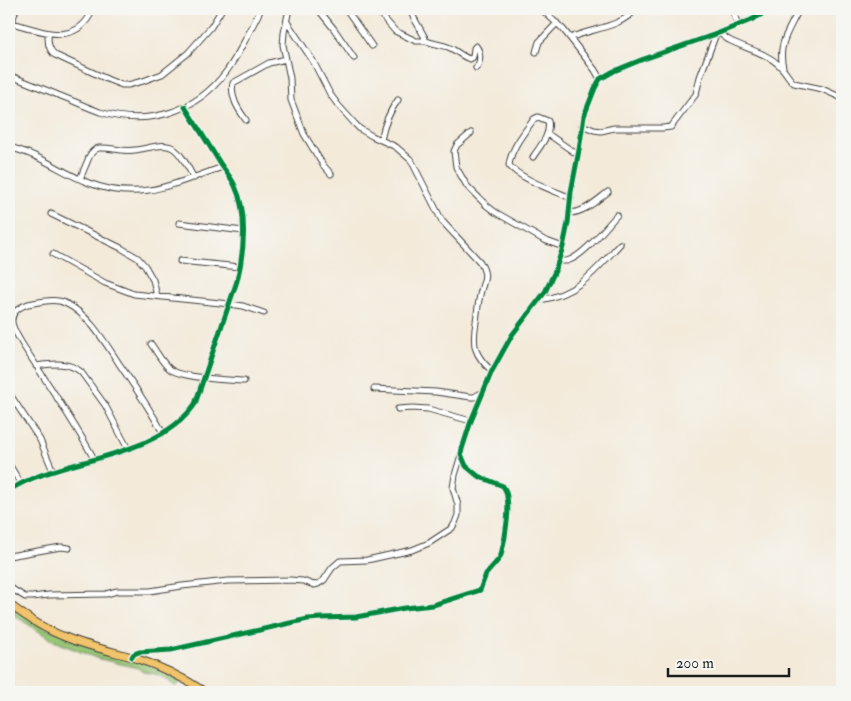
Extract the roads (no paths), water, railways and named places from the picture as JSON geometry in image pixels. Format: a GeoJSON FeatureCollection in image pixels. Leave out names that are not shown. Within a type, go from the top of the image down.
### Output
{"type":"FeatureCollection","features":[{"type":"Feature","properties":{"kind":"main road"},"geometry":{"type":"LineString","coordinates":[[9,604],[33,622],[51,631],[78,642],[132,657],[166,670],[205,692]]}},
{"type":"Feature","properties":{"kind":"street"},"geometry":{"type":"LineString","coordinates":[[9,32],[16,9]]}},
{"type":"Feature","properties":{"kind":"street"},"geometry":{"type":"LineString","coordinates":[[12,23],[48,33],[66,33],[76,30],[88,19],[93,9]]}},
{"type":"Feature","properties":{"kind":"street"},"geometry":{"type":"LineString","coordinates":[[48,33],[50,50],[55,55],[109,80],[122,85],[128,85],[155,77],[171,67],[188,53],[211,27],[222,9]]}},
{"type":"Feature","properties":{"kind":"street"},"geometry":{"type":"LineString","coordinates":[[9,75],[92,109],[133,117],[160,115],[185,107],[203,96],[213,86],[233,61],[261,9]]}},
{"type":"Feature","properties":{"kind":"street"},"geometry":{"type":"LineString","coordinates":[[289,9],[284,40],[290,78],[291,100],[303,131],[323,165],[331,174]]}},
{"type":"Feature","properties":{"kind":"street"},"geometry":{"type":"LineString","coordinates":[[318,9],[334,28],[354,58]]}},
{"type":"Feature","properties":{"kind":"street"},"geometry":{"type":"LineString","coordinates":[[346,9],[372,46]]}},
{"type":"Feature","properties":{"kind":"street"},"geometry":{"type":"LineString","coordinates":[[376,9],[397,33],[416,41],[424,40],[432,44],[448,47],[470,60],[473,57],[476,46],[480,61],[476,68]]}},
{"type":"Feature","properties":{"kind":"street"},"geometry":{"type":"LineString","coordinates":[[409,9],[424,36],[424,40]]}},
{"type":"Feature","properties":{"kind":"street"},"geometry":{"type":"LineString","coordinates":[[541,9],[570,38],[595,70],[600,80]]}},
{"type":"Feature","properties":{"kind":"street"},"geometry":{"type":"LineString","coordinates":[[570,38],[618,22],[630,16],[636,9]]}},
{"type":"Feature","properties":{"kind":"street"},"geometry":{"type":"LineString","coordinates":[[732,9],[738,25]]}},
{"type":"Feature","properties":{"kind":"street"},"geometry":{"type":"LineString","coordinates":[[9,587],[25,597],[32,597],[106,594],[117,591],[150,591],[228,581],[290,580],[303,581],[314,585],[324,580],[332,568],[340,561],[367,560],[412,550],[429,543],[452,528],[458,515],[458,505],[454,495],[455,475],[471,421],[492,371],[512,335],[540,300],[559,260],[568,223],[570,198],[582,125],[594,88],[607,75],[625,66],[718,34],[772,9]]}},
{"type":"Feature","properties":{"kind":"street"},"geometry":{"type":"LineString","coordinates":[[783,69],[780,56],[781,47],[799,9]]}},
{"type":"Feature","properties":{"kind":"street"},"geometry":{"type":"LineString","coordinates":[[287,22],[314,61],[338,106],[360,129],[396,147],[411,160],[442,221],[480,262],[484,269],[485,281],[480,295],[473,340],[478,356],[492,371]]}},
{"type":"Feature","properties":{"kind":"street"},"geometry":{"type":"LineString","coordinates":[[536,52],[539,42],[557,23]]}},
{"type":"Feature","properties":{"kind":"street"},"geometry":{"type":"LineString","coordinates":[[718,34],[771,58],[794,83],[822,89],[842,98]]}},
{"type":"Feature","properties":{"kind":"street"},"geometry":{"type":"LineString","coordinates":[[582,125],[601,131],[614,128],[671,127],[696,94],[700,76],[718,34]]}},
{"type":"Feature","properties":{"kind":"street"},"geometry":{"type":"LineString","coordinates":[[246,120],[234,98],[233,83],[269,63],[286,59]]}},
{"type":"Feature","properties":{"kind":"street"},"geometry":{"type":"LineString","coordinates":[[381,140],[385,121],[398,100]]}},
{"type":"Feature","properties":{"kind":"street"},"geometry":{"type":"LineString","coordinates":[[9,490],[53,471],[141,444],[176,424],[188,414],[198,398],[230,304],[240,267],[243,231],[242,213],[236,187],[185,107]]}},
{"type":"Feature","properties":{"kind":"street"},"geometry":{"type":"LineString","coordinates":[[533,157],[548,134],[549,128],[548,121],[535,117],[517,144],[509,165],[524,176],[570,198]]}},
{"type":"Feature","properties":{"kind":"street"},"geometry":{"type":"LineString","coordinates":[[470,132],[456,145],[454,151],[456,167],[469,189],[495,212],[544,240],[563,247]]}},
{"type":"Feature","properties":{"kind":"street"},"geometry":{"type":"LineString","coordinates":[[548,134],[578,155]]}},
{"type":"Feature","properties":{"kind":"street"},"geometry":{"type":"LineString","coordinates":[[80,179],[90,155],[100,148],[129,151],[165,146],[171,147],[177,152],[194,178]]}},
{"type":"Feature","properties":{"kind":"street"},"geometry":{"type":"LineString","coordinates":[[9,147],[35,156],[80,179],[108,189],[138,192],[165,187],[223,166]]}},
{"type":"Feature","properties":{"kind":"street"},"geometry":{"type":"LineString","coordinates":[[569,213],[585,209],[608,192]]}},
{"type":"Feature","properties":{"kind":"street"},"geometry":{"type":"LineString","coordinates":[[52,214],[138,258],[153,280],[157,296]]}},
{"type":"Feature","properties":{"kind":"street"},"geometry":{"type":"LineString","coordinates":[[559,260],[567,261],[591,244],[617,215]]}},
{"type":"Feature","properties":{"kind":"street"},"geometry":{"type":"LineString","coordinates":[[179,223],[243,231]]}},
{"type":"Feature","properties":{"kind":"street"},"geometry":{"type":"LineString","coordinates":[[540,300],[555,297],[575,288],[620,244]]}},
{"type":"Feature","properties":{"kind":"street"},"geometry":{"type":"LineString","coordinates":[[53,254],[115,287],[134,294],[230,304],[264,313]]}},
{"type":"Feature","properties":{"kind":"street"},"geometry":{"type":"LineString","coordinates":[[180,261],[240,267]]}},
{"type":"Feature","properties":{"kind":"street"},"geometry":{"type":"LineString","coordinates":[[94,459],[13,327],[11,312],[28,304],[53,301],[65,303],[76,310],[85,318],[103,341],[134,385],[163,432]]}},
{"type":"Feature","properties":{"kind":"street"},"geometry":{"type":"LineString","coordinates":[[151,344],[170,370],[180,374],[244,381]]}},
{"type":"Feature","properties":{"kind":"street"},"geometry":{"type":"LineString","coordinates":[[36,366],[54,364],[69,365],[77,368],[105,405],[128,449]]}},
{"type":"Feature","properties":{"kind":"street"},"geometry":{"type":"LineString","coordinates":[[374,389],[436,392],[471,397],[483,392]]}},
{"type":"Feature","properties":{"kind":"street"},"geometry":{"type":"LineString","coordinates":[[9,396],[40,440],[53,471]]}},
{"type":"Feature","properties":{"kind":"street"},"geometry":{"type":"LineString","coordinates":[[398,409],[428,408],[471,421]]}},
{"type":"Feature","properties":{"kind":"street"},"geometry":{"type":"LineString","coordinates":[[132,657],[139,652],[170,650],[308,619],[356,617],[415,606],[436,605],[480,590],[486,574],[499,560],[501,555],[507,524],[507,494],[503,486],[483,478],[469,468],[461,454]]}},
{"type":"Feature","properties":{"kind":"street"},"geometry":{"type":"LineString","coordinates":[[9,464],[21,484]]}},
{"type":"Feature","properties":{"kind":"street"},"geometry":{"type":"LineString","coordinates":[[9,556],[62,546],[69,548]]}}]}
